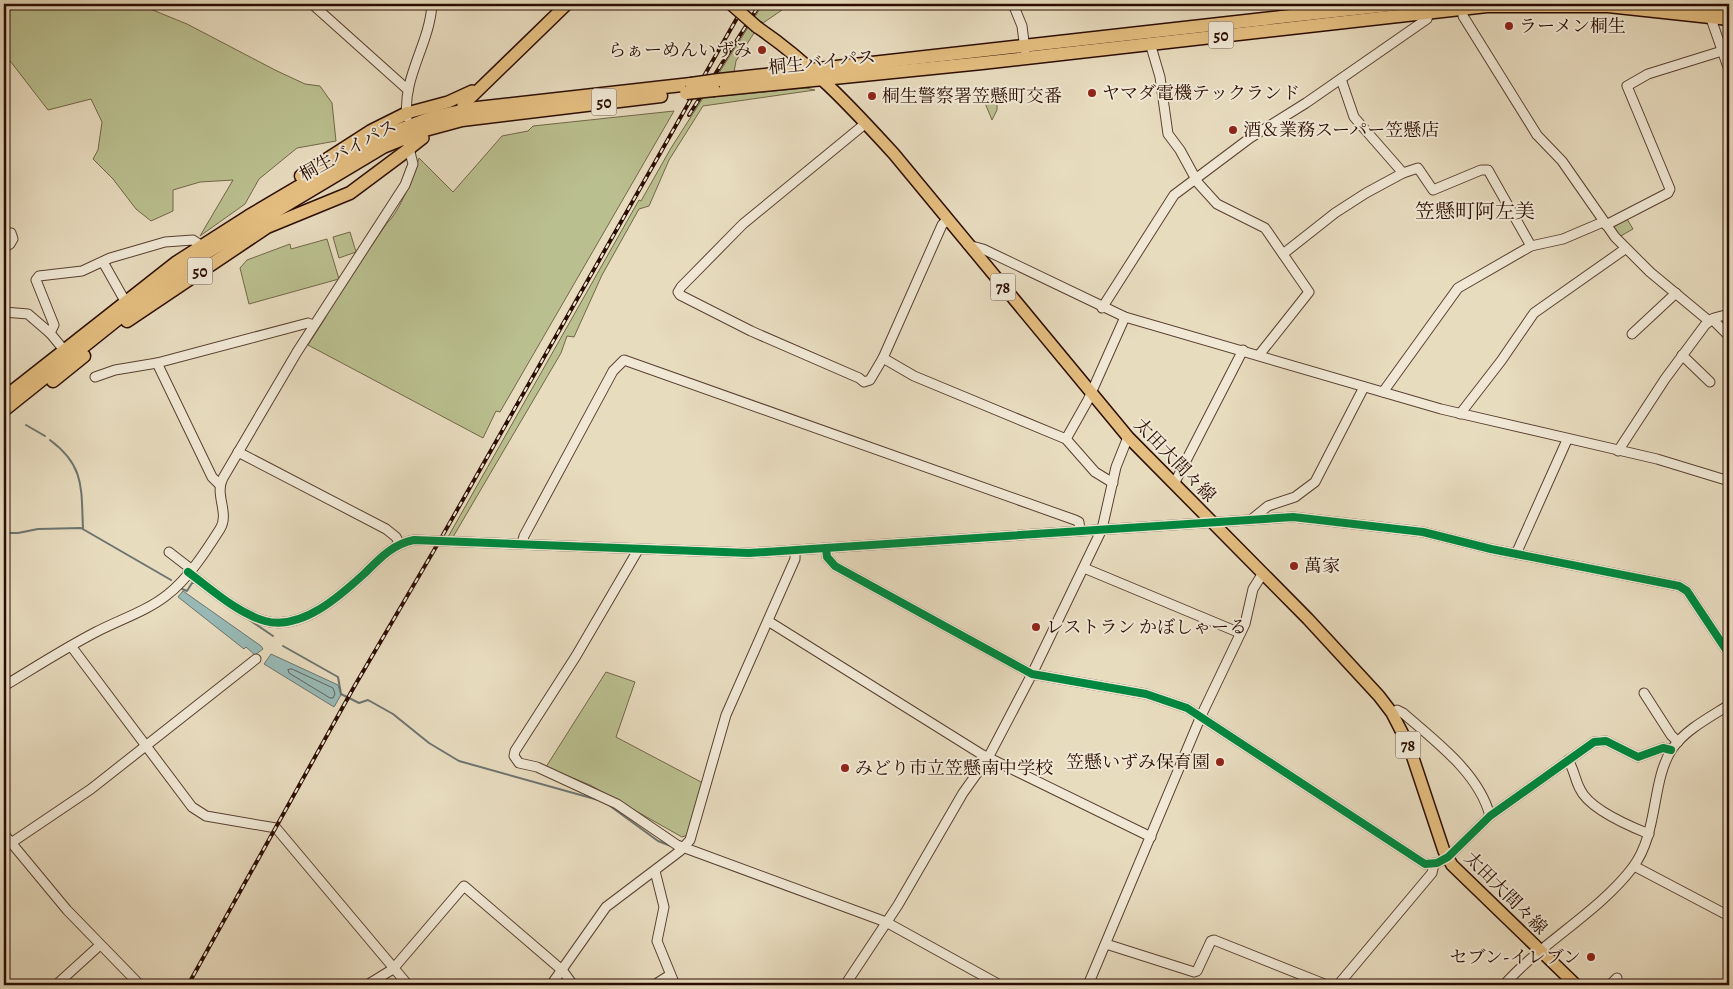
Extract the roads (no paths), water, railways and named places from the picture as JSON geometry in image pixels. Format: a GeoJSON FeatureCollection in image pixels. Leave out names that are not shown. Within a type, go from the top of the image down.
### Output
{"type":"FeatureCollection","features":[{"type":"Feature","properties":{"kind":"highway","name":"桐生バイパス"},"geometry":{"type":"LineString","coordinates":[[4,398],[125,301],[202,246],[371,143],[422,121],[492,106],[716,85],[821,79],[1309,11],[1398,4]]}},
{"type":"Feature","properties":{"kind":"highway","name":"桐生バイパス"},"geometry":{"type":"LineString","coordinates":[[716,85],[810,70],[1025,52],[1150,44],[1309,11],[1429,12],[1461,6],[1534,4],[1729,9]]}},
{"type":"Feature","properties":{"kind":"highway","name":"桐生バイパス"},"geometry":{"type":"LineString","coordinates":[[1688,4],[1707,9],[1729,19]]}},
{"type":"Feature","properties":{"kind":"highway","name":"桐生バイパス"},"geometry":{"type":"LineString","coordinates":[[4,410],[144,298],[206,253],[360,160],[399,139],[424,130],[469,119],[688,88]]}},
{"type":"Feature","properties":{"kind":"highway"},"geometry":{"type":"LineString","coordinates":[[222,233],[240,216],[341,148],[382,124],[407,117]]}},
{"type":"Feature","properties":{"kind":"highway","name":"50"},"geometry":{"type":"LineString","coordinates":[[4,416],[62,374],[141,312],[249,238],[276,222],[350,193],[409,146]]}},
{"type":"Feature","properties":{"kind":"main road"},"geometry":{"type":"LineString","coordinates":[[462,105],[567,4]]}},
{"type":"Feature","properties":{"kind":"main road","name":"太田大間々線"},"geometry":{"type":"LineString","coordinates":[[731,4],[757,27],[779,42],[821,79],[866,123],[1128,437],[1263,573],[1379,696],[1392,713],[1409,746],[1448,857],[1458,873],[1576,985]]}},
{"type":"Feature","properties":{"kind":"main road"},"geometry":{"type":"LineString","coordinates":[[407,117],[448,102],[480,87]]}},
{"type":"Feature","properties":{"kind":"main road"},"geometry":{"type":"LineString","coordinates":[[409,146],[423,138]]}},
{"type":"Feature","properties":{"kind":"street"},"geometry":{"type":"LineString","coordinates":[[312,4],[408,90]]}},
{"type":"Feature","properties":{"kind":"street"},"geometry":{"type":"LineString","coordinates":[[407,117],[408,90],[425,36],[432,4]]}},
{"type":"Feature","properties":{"kind":"street"},"geometry":{"type":"LineString","coordinates":[[1013,4],[1022,26],[1025,52]]}},
{"type":"Feature","properties":{"kind":"street"},"geometry":{"type":"LineString","coordinates":[[1461,6],[1463,16],[1537,135],[1562,161],[1604,223],[1625,249],[1729,336]]}},
{"type":"Feature","properties":{"kind":"street"},"geometry":{"type":"LineString","coordinates":[[1707,9],[1729,70]]}},
{"type":"Feature","properties":{"kind":"street"},"geometry":{"type":"LineString","coordinates":[[1102,308],[1172,198],[1250,138],[1341,79],[1427,19],[1429,12]]}},
{"type":"Feature","properties":{"kind":"street"},"geometry":{"type":"LineString","coordinates":[[1150,44],[1160,77],[1168,134],[1180,150],[1196,179],[1217,204],[1265,228],[1309,292],[1259,355]]}},
{"type":"Feature","properties":{"kind":"street"},"geometry":{"type":"LineString","coordinates":[[1383,392],[1458,288],[1531,246],[1564,239],[1604,223],[1668,193],[1670,189],[1627,90],[1628,85],[1648,74],[1722,51]]}},
{"type":"Feature","properties":{"kind":"street"},"geometry":{"type":"LineString","coordinates":[[1341,79],[1354,117],[1403,172]]}},
{"type":"Feature","properties":{"kind":"street"},"geometry":{"type":"LineString","coordinates":[[866,123],[743,224],[678,292],[752,331],[859,378],[864,382],[872,379],[883,358],[942,226],[947,220]]}},
{"type":"Feature","properties":{"kind":"street"},"geometry":{"type":"LineString","coordinates":[[4,686],[71,646],[162,599],[176,587],[189,570],[222,525],[224,512],[220,485],[238,452],[313,325],[402,191],[413,164],[409,146]]}},
{"type":"Feature","properties":{"kind":"street"},"geometry":{"type":"LineString","coordinates":[[1283,254],[1350,204],[1403,172],[1418,168],[1432,190],[1482,170],[1488,170],[1531,246]]}},
{"type":"Feature","properties":{"kind":"street"},"geometry":{"type":"LineString","coordinates":[[4,234],[11,233],[13,239],[4,248]]}},
{"type":"Feature","properties":{"kind":"street"},"geometry":{"type":"LineString","coordinates":[[50,333],[54,325],[37,283],[37,278],[82,271],[164,242],[193,240],[202,246]]}},
{"type":"Feature","properties":{"kind":"street"},"geometry":{"type":"LineString","coordinates":[[968,245],[983,249],[1102,308],[1125,317],[1460,414],[1677,464],[1729,481]]}},
{"type":"Feature","properties":{"kind":"street"},"geometry":{"type":"LineString","coordinates":[[1460,414],[1501,362],[1534,313],[1625,249]]}},
{"type":"Feature","properties":{"kind":"street"},"geometry":{"type":"LineString","coordinates":[[103,262],[125,301]]}},
{"type":"Feature","properties":{"kind":"street"},"geometry":{"type":"LineString","coordinates":[[1632,334],[1676,293]]}},
{"type":"Feature","properties":{"kind":"street"},"geometry":{"type":"LineString","coordinates":[[4,312],[25,312],[50,333],[64,350]]}},
{"type":"Feature","properties":{"kind":"street"},"geometry":{"type":"LineString","coordinates":[[1618,451],[1682,355],[1710,320],[1729,314]]}},
{"type":"Feature","properties":{"kind":"street"},"geometry":{"type":"LineString","coordinates":[[1066,439],[1090,393],[1125,317]]}},
{"type":"Feature","properties":{"kind":"street"},"geometry":{"type":"LineString","coordinates":[[95,377],[115,370],[157,362],[308,323],[313,325]]}},
{"type":"Feature","properties":{"kind":"street"},"geometry":{"type":"LineString","coordinates":[[1174,484],[1179,478],[1243,350]]}},
{"type":"Feature","properties":{"kind":"street"},"geometry":{"type":"LineString","coordinates":[[1682,355],[1710,382]]}},
{"type":"Feature","properties":{"kind":"street"},"geometry":{"type":"LineString","coordinates":[[883,358],[914,376],[1066,439],[1095,472],[1113,483]]}},
{"type":"Feature","properties":{"kind":"street"},"geometry":{"type":"LineString","coordinates":[[522,544],[524,536],[613,371],[624,360],[1075,520],[1080,524],[1080,531]]}},
{"type":"Feature","properties":{"kind":"street"},"geometry":{"type":"LineString","coordinates":[[157,362],[212,478],[220,485]]}},
{"type":"Feature","properties":{"kind":"street"},"geometry":{"type":"LineString","coordinates":[[1252,519],[1268,506],[1295,497],[1315,482],[1364,387]]}},
{"type":"Feature","properties":{"kind":"street"},"geometry":{"type":"LineString","coordinates":[[845,985],[886,922],[963,793],[988,758],[1032,674],[1102,530],[1119,457],[1128,437]]}},
{"type":"Feature","properties":{"kind":"street"},"geometry":{"type":"LineString","coordinates":[[1516,554],[1568,440]]}},
{"type":"Feature","properties":{"kind":"street"},"geometry":{"type":"LineString","coordinates":[[238,452],[386,530],[396,537],[399,543]]}},
{"type":"Feature","properties":{"kind":"street"},"geometry":{"type":"LineString","coordinates":[[169,552],[189,570],[252,615],[266,621],[284,622],[310,613],[338,596],[399,543],[420,539],[638,550],[749,553],[1210,521],[1312,518],[1415,530],[1516,554],[1679,586],[1687,591],[1729,654]]}},
{"type":"Feature","properties":{"kind":"street"},"geometry":{"type":"LineString","coordinates":[[826,548],[827,558],[835,566],[1032,674],[1146,694],[1178,704],[1201,716],[1425,864],[1434,864],[1448,857],[1490,816],[1598,740],[1638,757],[1663,748],[1672,750]]}},
{"type":"Feature","properties":{"kind":"street"},"geometry":{"type":"LineString","coordinates":[[638,550],[514,756],[519,763],[537,767],[618,804],[676,845],[886,922],[1000,985]]}},
{"type":"Feature","properties":{"kind":"street"},"geometry":{"type":"LineString","coordinates":[[551,985],[606,907],[685,847],[693,834],[726,715],[795,559],[795,551]]}},
{"type":"Feature","properties":{"kind":"street"},"geometry":{"type":"LineString","coordinates":[[1084,568],[1240,633]]}},
{"type":"Feature","properties":{"kind":"street"},"geometry":{"type":"LineString","coordinates":[[1088,985],[1201,716],[1245,624],[1253,589],[1263,573]]}},
{"type":"Feature","properties":{"kind":"street"},"geometry":{"type":"LineString","coordinates":[[768,621],[988,758],[1152,836]]}},
{"type":"Feature","properties":{"kind":"street"},"geometry":{"type":"LineString","coordinates":[[71,646],[147,745],[175,787],[200,814],[276,828],[408,985]]}},
{"type":"Feature","properties":{"kind":"street"},"geometry":{"type":"LineString","coordinates":[[11,843],[91,789],[256,660]]}},
{"type":"Feature","properties":{"kind":"street"},"geometry":{"type":"LineString","coordinates":[[1644,693],[1671,735],[1678,742]]}},
{"type":"Feature","properties":{"kind":"street"},"geometry":{"type":"LineString","coordinates":[[1504,985],[1540,951],[1609,892],[1634,866],[1649,834],[1664,767],[1672,750],[1678,742],[1697,726],[1729,705]]}},
{"type":"Feature","properties":{"kind":"street"},"geometry":{"type":"LineString","coordinates":[[1392,713],[1397,710],[1403,713],[1449,756],[1478,788],[1490,816]]}},
{"type":"Feature","properties":{"kind":"street"},"geometry":{"type":"LineString","coordinates":[[1568,760],[1580,791],[1589,802],[1599,810],[1649,834]]}},
{"type":"Feature","properties":{"kind":"street"},"geometry":{"type":"LineString","coordinates":[[4,834],[67,910],[140,985]]}},
{"type":"Feature","properties":{"kind":"street"},"geometry":{"type":"LineString","coordinates":[[1338,985],[1432,873],[1434,864]]}},
{"type":"Feature","properties":{"kind":"street"},"geometry":{"type":"LineString","coordinates":[[1634,866],[1729,916]]}},
{"type":"Feature","properties":{"kind":"street"},"geometry":{"type":"LineString","coordinates":[[655,871],[664,907],[657,941],[674,985]]}},
{"type":"Feature","properties":{"kind":"street"},"geometry":{"type":"LineString","coordinates":[[367,985],[393,969],[464,886],[563,970],[573,985]]}},
{"type":"Feature","properties":{"kind":"street"},"geometry":{"type":"LineString","coordinates":[[1106,944],[1194,972],[1197,971],[1211,941],[1214,940],[1327,985]]}},
{"type":"Feature","properties":{"kind":"street"},"geometry":{"type":"LineString","coordinates":[[56,985],[100,945]]}},
{"type":"Feature","properties":{"kind":"street"},"geometry":{"type":"LineString","coordinates":[[654,985],[670,975]]}},
{"type":"Feature","properties":{"kind":"street"},"geometry":{"type":"LineString","coordinates":[[1610,985],[1617,978]]}},
{"type":"Feature","properties":{"kind":"water"},"geometry":{"type":"Polygon","coordinates":[[[183,591],[263,649],[255,655],[246,647],[244,649],[178,597],[183,591]]]}},
{"type":"Feature","properties":{"kind":"water"},"geometry":{"type":"Polygon","coordinates":[[[271,654],[338,685],[341,695],[334,707],[264,664],[271,654]]]}},
{"type":"Feature","properties":{"kind":"waterway"},"geometry":{"type":"LineString","coordinates":[[26,425],[45,436]]}},
{"type":"Feature","properties":{"kind":"waterway"},"geometry":{"type":"LineString","coordinates":[[50,440],[70,459],[79,479],[83,528]]}},
{"type":"Feature","properties":{"kind":"waterway"},"geometry":{"type":"LineString","coordinates":[[4,533],[18,533],[38,529],[81,528],[171,580]]}},
{"type":"Feature","properties":{"kind":"waterway"},"geometry":{"type":"LineString","coordinates":[[182,589],[187,591],[192,583],[196,583]]}},
{"type":"Feature","properties":{"kind":"waterway"},"geometry":{"type":"LineString","coordinates":[[248,619],[273,636]]}},
{"type":"Feature","properties":{"kind":"waterway"},"geometry":{"type":"LineString","coordinates":[[283,646],[338,677],[341,694],[359,703],[368,700],[393,714],[429,743],[459,761],[602,801]]}},
{"type":"Feature","properties":{"kind":"waterway"},"geometry":{"type":"LineString","coordinates":[[606,803],[658,841],[671,846]]}},
{"type":"Feature","properties":{"kind":"railway"},"geometry":{"type":"LineString","coordinates":[[188,985],[354,687],[440,540],[745,4]]}},
{"type":"Feature","properties":{"kind":"railway"},"geometry":{"type":"LineString","coordinates":[[689,115],[760,4]]}},
{"type":"Feature","properties":{"kind":"place","name":"ラーメン桐生"},"geometry":{"type":"Point","coordinates":[1509,26]}},
{"type":"Feature","properties":{"kind":"place","name":"らぁーめんいずみ"},"geometry":{"type":"Point","coordinates":[762,50]}},
{"type":"Feature","properties":{"kind":"place","name":"ヤマダ電機テックランド"},"geometry":{"type":"Point","coordinates":[1092,93]}},
{"type":"Feature","properties":{"kind":"place","name":"桐生警察署笠懸町交番"},"geometry":{"type":"Point","coordinates":[872,96]}},
{"type":"Feature","properties":{"kind":"place","name":"酒＆業務スーパー笠懸店"},"geometry":{"type":"Point","coordinates":[1233,130]}},
{"type":"Feature","properties":{"kind":"place","name":"萬家"},"geometry":{"type":"Point","coordinates":[1294,566]}},
{"type":"Feature","properties":{"kind":"place","name":"レストラン かぼしゃーる"},"geometry":{"type":"Point","coordinates":[1036,627]}},
{"type":"Feature","properties":{"kind":"place","name":"笠懸いずみ保育園"},"geometry":{"type":"Point","coordinates":[1220,762]}},
{"type":"Feature","properties":{"kind":"place","name":"みどり市立笠懸南中学校"},"geometry":{"type":"Point","coordinates":[845,768]}},
{"type":"Feature","properties":{"kind":"place","name":"セブン-イレブン"},"geometry":{"type":"Point","coordinates":[1591,957]}},
{"type":"Feature","properties":{"kind":"district","name":"笠懸町阿左美"},"geometry":{"type":"Point","coordinates":[1475,211]}}]}
